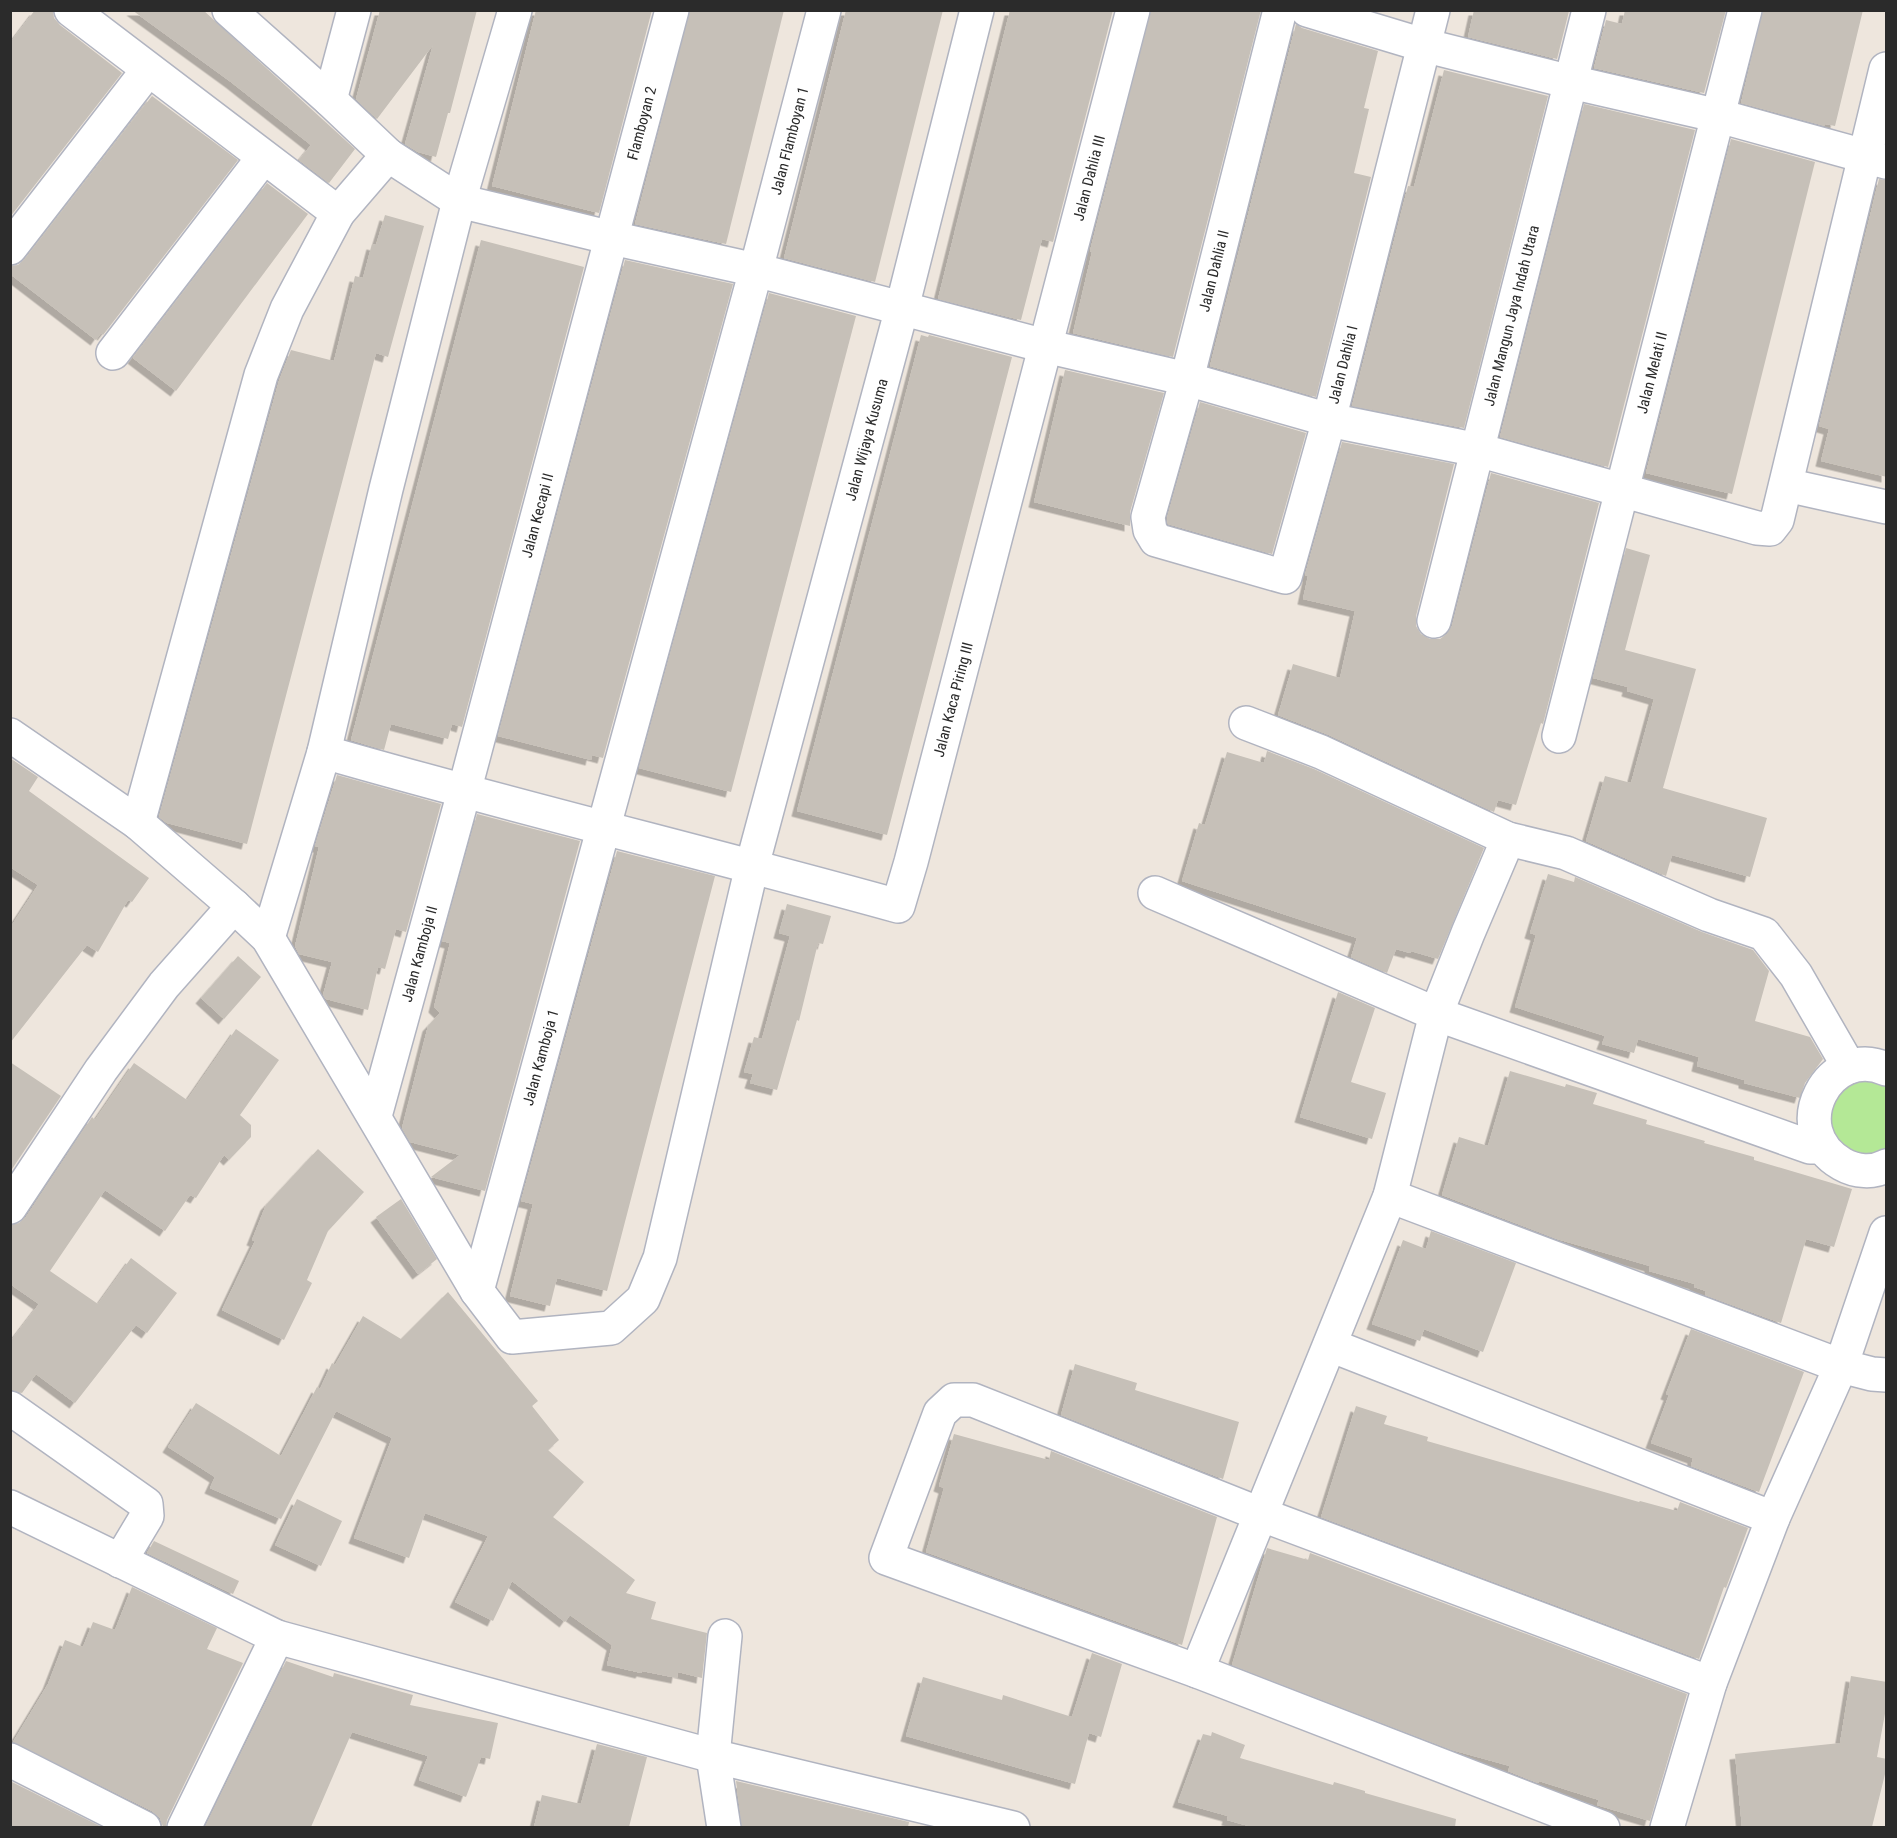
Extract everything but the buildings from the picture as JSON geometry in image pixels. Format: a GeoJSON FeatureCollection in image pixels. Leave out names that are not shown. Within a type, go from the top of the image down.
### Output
{"type":"FeatureCollection","features":[{"type":"Feature","properties":{"kind":"street"},"geometry":{"type":"LineString","coordinates":[[71,10],[338,213]]}},
{"type":"Feature","properties":{"kind":"street"},"geometry":{"type":"LineString","coordinates":[[229,10],[388,155],[459,201],[756,270],[1045,346],[1187,379],[1329,420],[1478,450],[1763,529],[1770,529],[1777,520],[1876,159],[1887,69]]}},
{"type":"Feature","properties":{"kind":"street"},"geometry":{"type":"LineString","coordinates":[[330,100],[354,10]]}},
{"type":"Feature","properties":{"kind":"street"},"geometry":{"type":"LineString","coordinates":[[268,938],[324,752],[386,489],[459,201],[515,10]]}},
{"type":"Feature","properties":{"kind":"street","name":"Flamboyan 2"},"geometry":{"type":"LineString","coordinates":[[612,238],[672,10]]}},
{"type":"Feature","properties":{"kind":"street","name":"Jalan Flamboyan 1"},"geometry":{"type":"LineString","coordinates":[[605,827],[824,10]]}},
{"type":"Feature","properties":{"kind":"street","name":"Jalan Wijaya Kusuma"},"geometry":{"type":"LineString","coordinates":[[477,1291],[513,1337],[611,1328],[643,1299],[660,1258],[752,866],[902,308],[977,10]]}},
{"type":"Feature","properties":{"kind":"street","name":"Jalan Dahlia III"},"geometry":{"type":"LineString","coordinates":[[1045,346],[1133,10]]}},
{"type":"Feature","properties":{"kind":"street","name":"Jalan Dahlia II"},"geometry":{"type":"LineString","coordinates":[[1150,530],[1148,517],[1187,379],[1280,10]]}},
{"type":"Feature","properties":{"kind":"street"},"geometry":{"type":"LineString","coordinates":[[1307,10],[1424,45],[1719,116],[1876,159]]}},
{"type":"Feature","properties":{"kind":"street","name":"Jalan Dahlia I"},"geometry":{"type":"LineString","coordinates":[[1150,530],[1156,540],[1163,543],[1285,577],[1329,420],[1433,10]]}},
{"type":"Feature","properties":{"kind":"street","name":"Jalan Mangun Jaya Indah Utara"},"geometry":{"type":"LineString","coordinates":[[1434,621],[1589,10]]}},
{"type":"Feature","properties":{"kind":"street","name":"Jalan Melati II"},"geometry":{"type":"LineString","coordinates":[[1559,736],[1745,10]]}},
{"type":"Feature","properties":{"kind":"street"},"geometry":{"type":"LineString","coordinates":[[10,248],[148,70]]}},
{"type":"Feature","properties":{"kind":"street"},"geometry":{"type":"LineString","coordinates":[[138,823],[261,375],[286,309],[338,213],[388,155]]}},
{"type":"Feature","properties":{"kind":"street"},"geometry":{"type":"LineString","coordinates":[[113,353],[263,158]]}},
{"type":"Feature","properties":{"kind":"street","name":"Jalan Kecapi II"},"geometry":{"type":"LineString","coordinates":[[464,792],[612,238]]}},
{"type":"Feature","properties":{"kind":"street","name":"Jalan Kaca Piring III"},"geometry":{"type":"LineString","coordinates":[[752,866],[898,906],[1045,346]]}},
{"type":"Feature","properties":{"kind":"street"},"geometry":{"type":"LineString","coordinates":[[1786,485],[1887,507]]}},
{"type":"Feature","properties":{"kind":"street"},"geometry":{"type":"LineString","coordinates":[[1246,723],[1313,749],[1508,839],[1566,853],[1709,915],[1764,934],[1796,975],[1849,1067]]}},
{"type":"Feature","properties":{"kind":"street"},"geometry":{"type":"LineString","coordinates":[[10,735],[138,823],[268,938],[477,1291]]}},
{"type":"Feature","properties":{"kind":"street"},"geometry":{"type":"LineString","coordinates":[[324,752],[464,792],[752,866]]}},
{"type":"Feature","properties":{"kind":"street","name":"Jalan Kamboja II"},"geometry":{"type":"LineString","coordinates":[[375,1116],[464,792]]}},
{"type":"Feature","properties":{"kind":"street","name":"Jalan Kamboja 1"},"geometry":{"type":"LineString","coordinates":[[477,1291],[605,827]]}},
{"type":"Feature","properties":{"kind":"street"},"geometry":{"type":"LineString","coordinates":[[1197,1671],[1390,1196],[1436,1014],[1508,839]]}},
{"type":"Feature","properties":{"kind":"street"},"geometry":{"type":"LineString","coordinates":[[1155,893],[1436,1014],[1810,1147],[1822,1147]]}},
{"type":"Feature","properties":{"kind":"street"},"geometry":{"type":"LineString","coordinates":[[10,1207],[100,1070],[157,995],[234,906]]}},
{"type":"Feature","properties":{"kind":"street"},"geometry":{"type":"LineString","coordinates":[[1887,1069],[1866,1065],[1849,1067],[1835,1075],[1824,1086],[1817,1101],[1814,1117],[1816,1132],[1822,1147],[1833,1159],[1847,1167],[1863,1171],[1879,1170],[1887,1166]]}},
{"type":"Feature","properties":{"kind":"street"},"geometry":{"type":"LineString","coordinates":[[1390,1196],[1841,1366],[1872,1374],[1887,1375]]}},
{"type":"Feature","properties":{"kind":"street"},"geometry":{"type":"LineString","coordinates":[[1667,1827],[1710,1683],[1773,1518],[1841,1366],[1887,1233]]}},
{"type":"Feature","properties":{"kind":"street"},"geometry":{"type":"LineString","coordinates":[[1330,1345],[1773,1518]]}},
{"type":"Feature","properties":{"kind":"street"},"geometry":{"type":"LineString","coordinates":[[1604,1827],[1197,1671],[886,1558],[940,1413],[954,1400],[973,1400],[1260,1514],[1710,1683]]}},
{"type":"Feature","properties":{"kind":"street"},"geometry":{"type":"LineString","coordinates":[[10,1408],[146,1504],[147,1516],[120,1561]]}},
{"type":"Feature","properties":{"kind":"street"},"geometry":{"type":"LineString","coordinates":[[10,1507],[277,1637],[713,1756],[1013,1827]]}},
{"type":"Feature","properties":{"kind":"street"},"geometry":{"type":"LineString","coordinates":[[724,1827],[713,1756],[725,1636]]}},
{"type":"Feature","properties":{"kind":"street"},"geometry":{"type":"LineString","coordinates":[[183,1827],[277,1637]]}},
{"type":"Feature","properties":{"kind":"street"},"geometry":{"type":"LineString","coordinates":[[10,1760],[144,1827]]}},
{"type":"Feature","properties":{"kind":"green space"},"geometry":{"type":"Polygon","coordinates":[[[1886,1069],[1886,1166],[1847,1167],[1817,1101],[1824,1086],[1886,1069]]]}}]}
